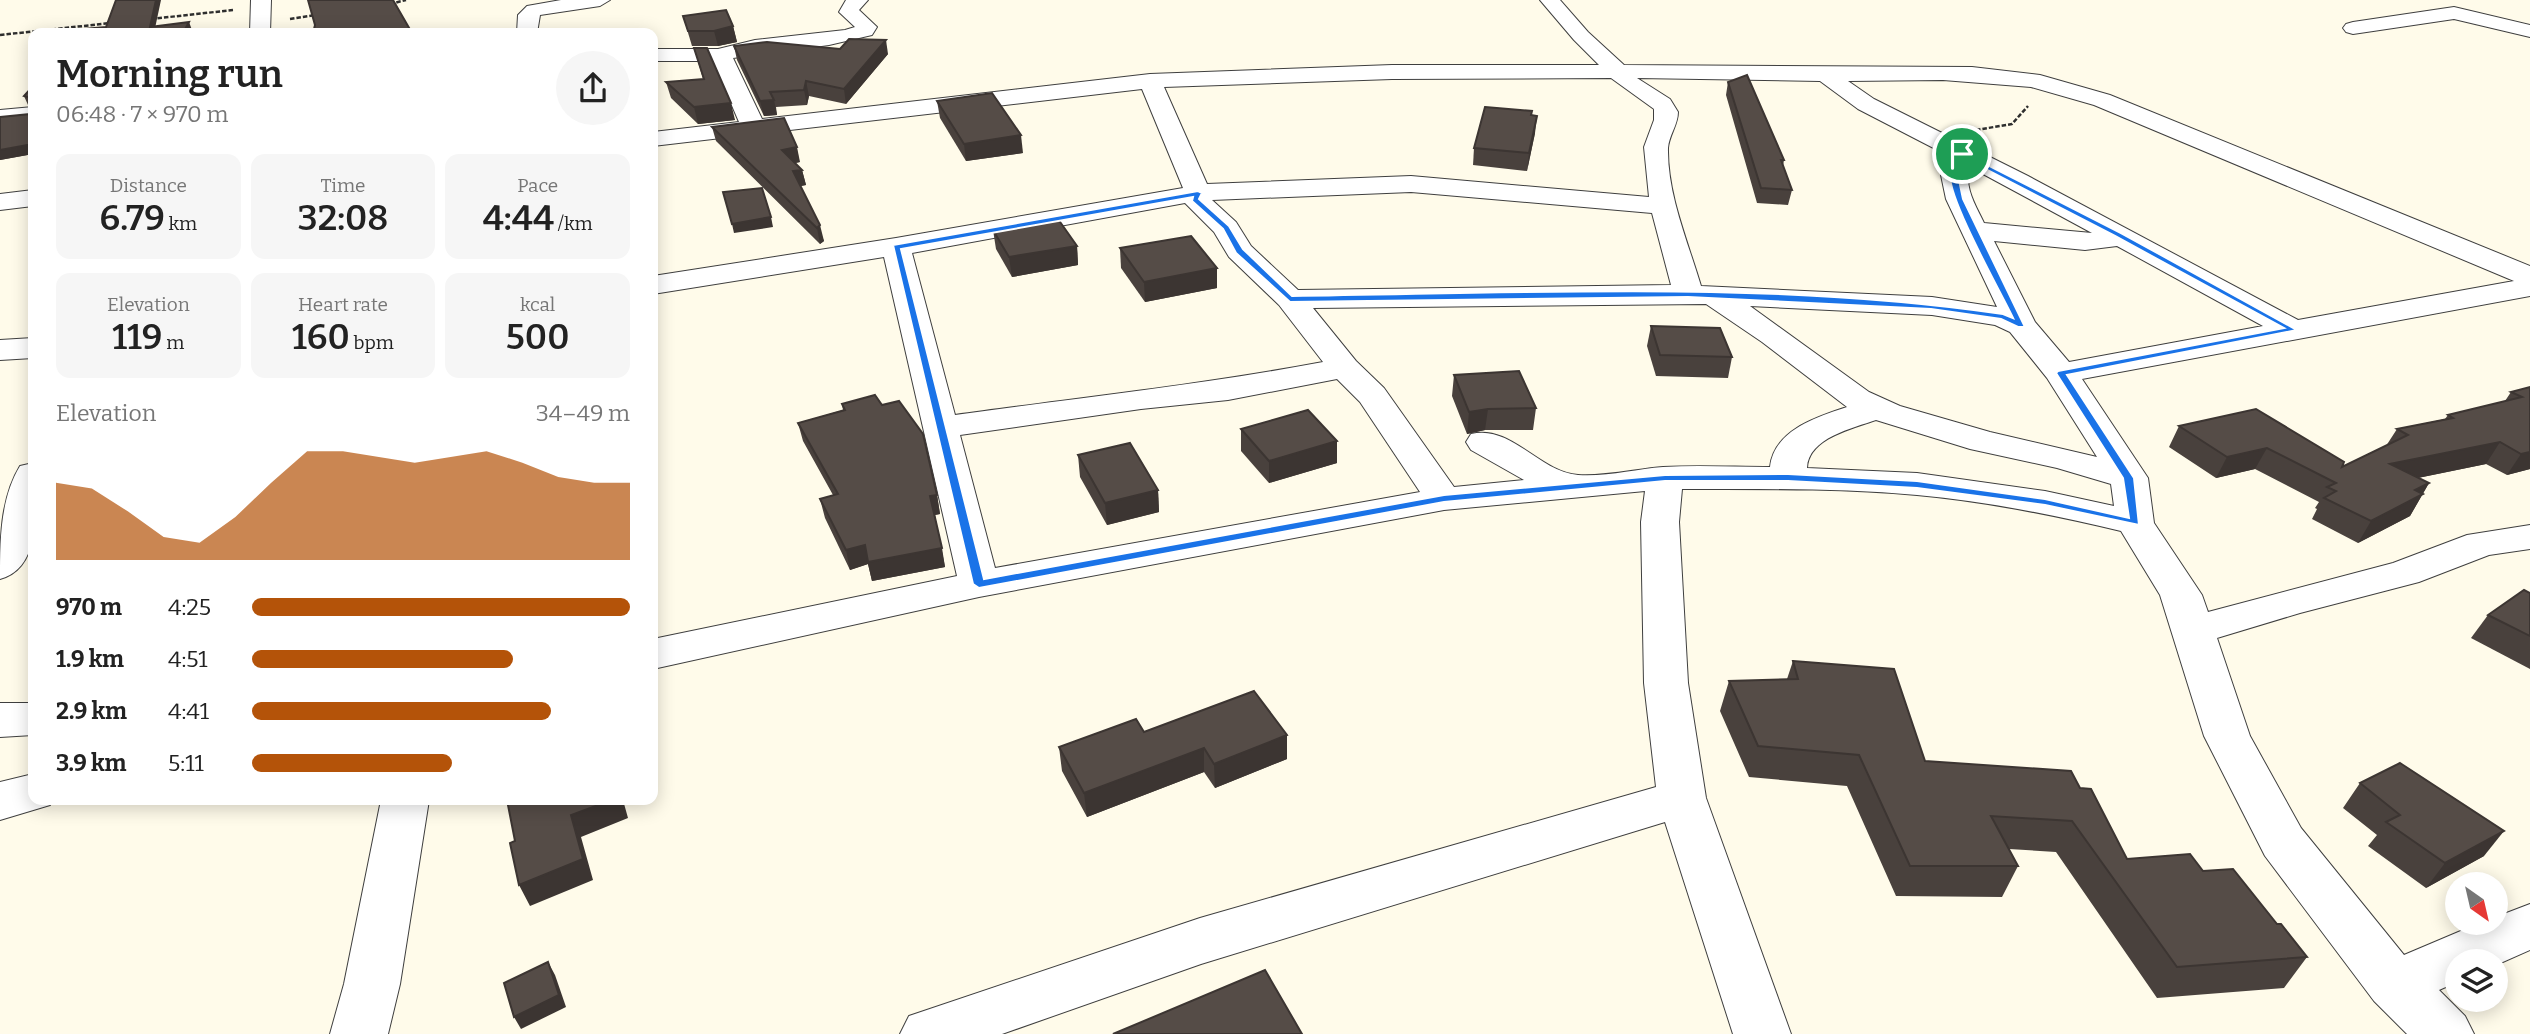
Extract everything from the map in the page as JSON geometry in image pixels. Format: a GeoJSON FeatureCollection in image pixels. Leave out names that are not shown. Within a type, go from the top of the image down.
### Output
{"type":"FeatureCollection","features":[{"type":"Feature","properties":{"kind":"street"},"geometry":{"type":"LineString","coordinates":[[527,28],[528,5],[600,0]]}},
{"type":"Feature","properties":{"kind":"street"},"geometry":{"type":"LineString","coordinates":[[658,55],[719,55],[749,47],[838,37],[865,31],[867,27],[849,12],[850,7],[858,0]]}},
{"type":"Feature","properties":{"kind":"street"},"geometry":{"type":"LineString","coordinates":[[1549,0],[1581,36],[1618,71],[1620,77],[1666,109],[1666,120],[1657,141],[1664,206],[1700,295],[1773,334],[1857,399],[1876,408],[1983,441],[2065,459],[2129,478]]}},
{"type":"Feature","properties":{"kind":"street"},"geometry":{"type":"LineString","coordinates":[[2427,0],[2530,32]]}},
{"type":"Feature","properties":{"kind":"street"},"geometry":{"type":"LineString","coordinates":[[2353,28],[2416,17],[2465,14]]}},
{"type":"Feature","properties":{"kind":"street"},"geometry":{"type":"LineString","coordinates":[[719,55],[725,61],[754,128]]}},
{"type":"Feature","properties":{"kind":"street"},"geometry":{"type":"LineString","coordinates":[[658,138],[1150,82],[1318,74],[1618,71],[1826,75],[1971,74],[2052,84],[2102,100],[2530,277]]}},
{"type":"Feature","properties":{"kind":"street"},"geometry":{"type":"LineString","coordinates":[[1826,75],[1866,104],[2122,237],[2293,330]]}},
{"type":"Feature","properties":{"kind":"street"},"geometry":{"type":"LineString","coordinates":[[1150,82],[1198,193],[1195,199],[1226,228],[1239,251],[1290,299],[1344,368],[1372,395],[1444,499]]}},
{"type":"Feature","properties":{"kind":"street"},"geometry":{"type":"LineString","coordinates":[[0,117],[28,114]]}},
{"type":"Feature","properties":{"kind":"street"},"geometry":{"type":"LineString","coordinates":[[1960,153],[1954,175],[1956,187],[1974,230],[2021,325],[2061,373],[2129,478],[2135,523],[2181,595],[2227,736],[2283,842],[2394,984],[2445,1034]]}},
{"type":"Feature","properties":{"kind":"street"},"geometry":{"type":"LineString","coordinates":[[658,284],[896,247],[1198,193],[1278,188],[1425,185],[1664,206]]}},
{"type":"Feature","properties":{"kind":"street"},"geometry":{"type":"LineString","coordinates":[[0,202],[28,199]]}},
{"type":"Feature","properties":{"kind":"street"},"geometry":{"type":"LineString","coordinates":[[1974,230],[2085,242],[2122,237]]}},
{"type":"Feature","properties":{"kind":"street"},"geometry":{"type":"LineString","coordinates":[[896,247],[979,584]]}},
{"type":"Feature","properties":{"kind":"street"},"geometry":{"type":"LineString","coordinates":[[2061,373],[2530,287]]}},
{"type":"Feature","properties":{"kind":"street"},"geometry":{"type":"LineString","coordinates":[[1290,299],[1700,295],[1931,306],[2003,317],[2021,325]]}},
{"type":"Feature","properties":{"kind":"street"},"geometry":{"type":"LineString","coordinates":[[0,350],[28,348]]}},
{"type":"Feature","properties":{"kind":"street"},"geometry":{"type":"LineString","coordinates":[[941,427],[1141,398],[1228,390],[1344,368]]}},
{"type":"Feature","properties":{"kind":"street"},"geometry":{"type":"LineString","coordinates":[[1788,478],[1787,470],[1797,445],[1820,427],[1876,408]]}},
{"type":"Feature","properties":{"kind":"street"},"geometry":{"type":"LineString","coordinates":[[1484,442],[1549,479],[1578,486]]}},
{"type":"Feature","properties":{"kind":"street"},"geometry":{"type":"LineString","coordinates":[[658,653],[979,584],[1444,499],[1665,478],[1788,478],[1917,484],[2045,502],[2135,523]]}},
{"type":"Feature","properties":{"kind":"street"},"geometry":{"type":"LineString","coordinates":[[1665,478],[1660,522],[1666,683],[1682,798],[1762,1034]]}},
{"type":"Feature","properties":{"kind":"street"},"geometry":{"type":"LineString","coordinates":[[14,556],[28,496]]}},
{"type":"Feature","properties":{"kind":"street"},"geometry":{"type":"LineString","coordinates":[[2193,631],[2269,608],[2405,573],[2482,544],[2530,537]]}},
{"type":"Feature","properties":{"kind":"street"},"geometry":{"type":"LineString","coordinates":[[2171,578],[2225,603],[2269,608]]}},
{"type":"Feature","properties":{"kind":"street"},"geometry":{"type":"LineString","coordinates":[[0,720],[28,719]]}},
{"type":"Feature","properties":{"kind":"street"},"geometry":{"type":"LineString","coordinates":[[929,1034],[1200,941],[1682,798]]}},
{"type":"Feature","properties":{"kind":"street"},"geometry":{"type":"LineString","coordinates":[[359,1034],[372,984],[404,805]]}},
{"type":"Feature","properties":{"kind":"street"},"geometry":{"type":"LineString","coordinates":[[2394,984],[2530,926]]}},
{"type":"Feature","properties":{"kind":"path"},"geometry":{"type":"LineString","coordinates":[[387,4],[406,0]]}},
{"type":"Feature","properties":{"kind":"path"},"geometry":{"type":"LineString","coordinates":[[143,20],[326,14]]}},
{"type":"Feature","properties":{"kind":"path"},"geometry":{"type":"LineString","coordinates":[[64,28],[118,22]]}},
{"type":"Feature","properties":{"kind":"path"},"geometry":{"type":"LineString","coordinates":[[0,35],[28,32]]}},
{"type":"Feature","properties":{"kind":"path"},"geometry":{"type":"LineString","coordinates":[[1960,153],[1979,145],[1972,136],[1975,131],[1981,127],[2012,124],[2052,84]]}},
{"type":"Feature","properties":{"kind":"building"},"geometry":{"type":"Polygon","coordinates":[[[116,0],[156,0],[150,27],[189,22],[186,28],[95,28],[106,27],[116,0]]]}},
{"type":"Feature","properties":{"kind":"building"},"geometry":{"type":"Polygon","coordinates":[[[308,0],[393,0],[409,28],[314,28],[308,0]]]}},
{"type":"Feature","properties":{"kind":"building"},"geometry":{"type":"Polygon","coordinates":[[[726,10],[733,26],[714,31],[688,31],[683,16],[726,10]]]}},
{"type":"Feature","properties":{"kind":"building"},"geometry":{"type":"Polygon","coordinates":[[[849,39],[886,40],[844,89],[806,81],[804,90],[770,92],[774,100],[760,101],[734,46],[767,42],[840,49],[849,39]]]}},
{"type":"Feature","properties":{"kind":"building"},"geometry":{"type":"Polygon","coordinates":[[[694,48],[707,48],[731,103],[694,107],[666,82],[704,79],[694,48]]]}},
{"type":"Feature","properties":{"kind":"building"},"geometry":{"type":"Polygon","coordinates":[[[1747,75],[1784,160],[1781,160],[1792,190],[1761,188],[1728,82],[1747,75]]]}},
{"type":"Feature","properties":{"kind":"building"},"geometry":{"type":"Polygon","coordinates":[[[992,93],[1021,135],[964,144],[937,101],[992,93]]]}},
{"type":"Feature","properties":{"kind":"building"},"geometry":{"type":"Polygon","coordinates":[[[1485,107],[1532,111],[1531,115],[1537,116],[1529,153],[1474,148],[1485,107]]]}},
{"type":"Feature","properties":{"kind":"building"},"geometry":{"type":"Polygon","coordinates":[[[28,114],[28,145],[0,150],[0,117],[28,114]]]}},
{"type":"Feature","properties":{"kind":"building"},"geometry":{"type":"Polygon","coordinates":[[[784,118],[797,147],[782,150],[802,170],[793,171],[820,225],[817,228],[712,127],[784,118]]]}},
{"type":"Feature","properties":{"kind":"building"},"geometry":{"type":"Polygon","coordinates":[[[762,188],[771,217],[732,224],[723,192],[762,188]]]}},
{"type":"Feature","properties":{"kind":"building"},"geometry":{"type":"Polygon","coordinates":[[[1058,219],[1077,246],[1009,257],[993,230],[1058,219]]]}},
{"type":"Feature","properties":{"kind":"building"},"geometry":{"type":"Polygon","coordinates":[[[1191,236],[1217,268],[1144,282],[1120,248],[1191,236]]]}},
{"type":"Feature","properties":{"kind":"building"},"geometry":{"type":"Polygon","coordinates":[[[1651,326],[1720,328],[1732,357],[1660,355],[1651,326]]]}},
{"type":"Feature","properties":{"kind":"building"},"geometry":{"type":"Polygon","coordinates":[[[1519,371],[1536,408],[1469,412],[1454,375],[1519,371]]]}},
{"type":"Feature","properties":{"kind":"building"},"geometry":{"type":"Polygon","coordinates":[[[2530,387],[2530,452],[2521,454],[2500,442],[2390,464],[2429,483],[2415,490],[2423,494],[2371,521],[2324,498],[2336,491],[2327,487],[2336,483],[2267,448],[2227,457],[2179,426],[2256,409],[2344,462],[2342,467],[2408,435],[2397,429],[2453,418],[2448,415],[2522,397],[2511,392],[2530,387]]]}},
{"type":"Feature","properties":{"kind":"building"},"geometry":{"type":"Polygon","coordinates":[[[875,395],[882,405],[899,401],[923,434],[937,495],[930,496],[942,548],[868,562],[865,545],[846,550],[820,499],[838,494],[798,423],[845,410],[842,404],[875,395]]]}},
{"type":"Feature","properties":{"kind":"building"},"geometry":{"type":"Polygon","coordinates":[[[1308,410],[1337,441],[1269,461],[1241,429],[1308,410]]]}},
{"type":"Feature","properties":{"kind":"building"},"geometry":{"type":"Polygon","coordinates":[[[1130,443],[1158,490],[1105,503],[1078,455],[1130,443]]]}},
{"type":"Feature","properties":{"kind":"building"},"geometry":{"type":"Polygon","coordinates":[[[2524,590],[2530,593],[2530,636],[2488,615],[2524,590]]]}},
{"type":"Feature","properties":{"kind":"building"},"geometry":{"type":"Polygon","coordinates":[[[1793,661],[1894,669],[1925,761],[2071,771],[2080,788],[2091,789],[2127,859],[2190,854],[2203,871],[2233,869],[2307,957],[2177,967],[2072,821],[1991,816],[2018,866],[1910,866],[1859,755],[1758,746],[1729,681],[1798,679],[1793,661]]]}},
{"type":"Feature","properties":{"kind":"building"},"geometry":{"type":"Polygon","coordinates":[[[1254,691],[1287,735],[1214,764],[1204,748],[1084,793],[1059,747],[1136,719],[1144,732],[1254,691]]]}},
{"type":"Feature","properties":{"kind":"building"},"geometry":{"type":"Polygon","coordinates":[[[2400,763],[2504,831],[2445,863],[2386,822],[2400,815],[2360,783],[2400,763]]]}},
{"type":"Feature","properties":{"kind":"building"},"geometry":{"type":"Polygon","coordinates":[[[508,805],[598,805],[571,815],[583,859],[519,885],[510,843],[515,841],[508,805]]]}},
{"type":"Feature","properties":{"kind":"building"},"geometry":{"type":"Polygon","coordinates":[[[548,962],[559,995],[514,1017],[504,983],[548,962]]]}},
{"type":"Feature","properties":{"kind":"building"},"geometry":{"type":"Polygon","coordinates":[[[1265,970],[1302,1034],[1113,1034],[1265,970]]]}},
{"type":"Feature","properties":{"kind":"route"},"geometry":{"type":"LineString","coordinates":[[1962,154],[2118,234],[2293,330],[2061,373],[2129,478],[2135,523],[2045,502],[1917,484],[1788,478],[1665,478],[1444,499],[979,584],[952,465],[896,247],[1198,193],[1195,199],[1226,228],[1239,251],[1290,299],[1688,294],[1931,306],[2003,317],[2021,325],[1997,271],[1959,199],[1954,175],[1962,154]]}}]}
